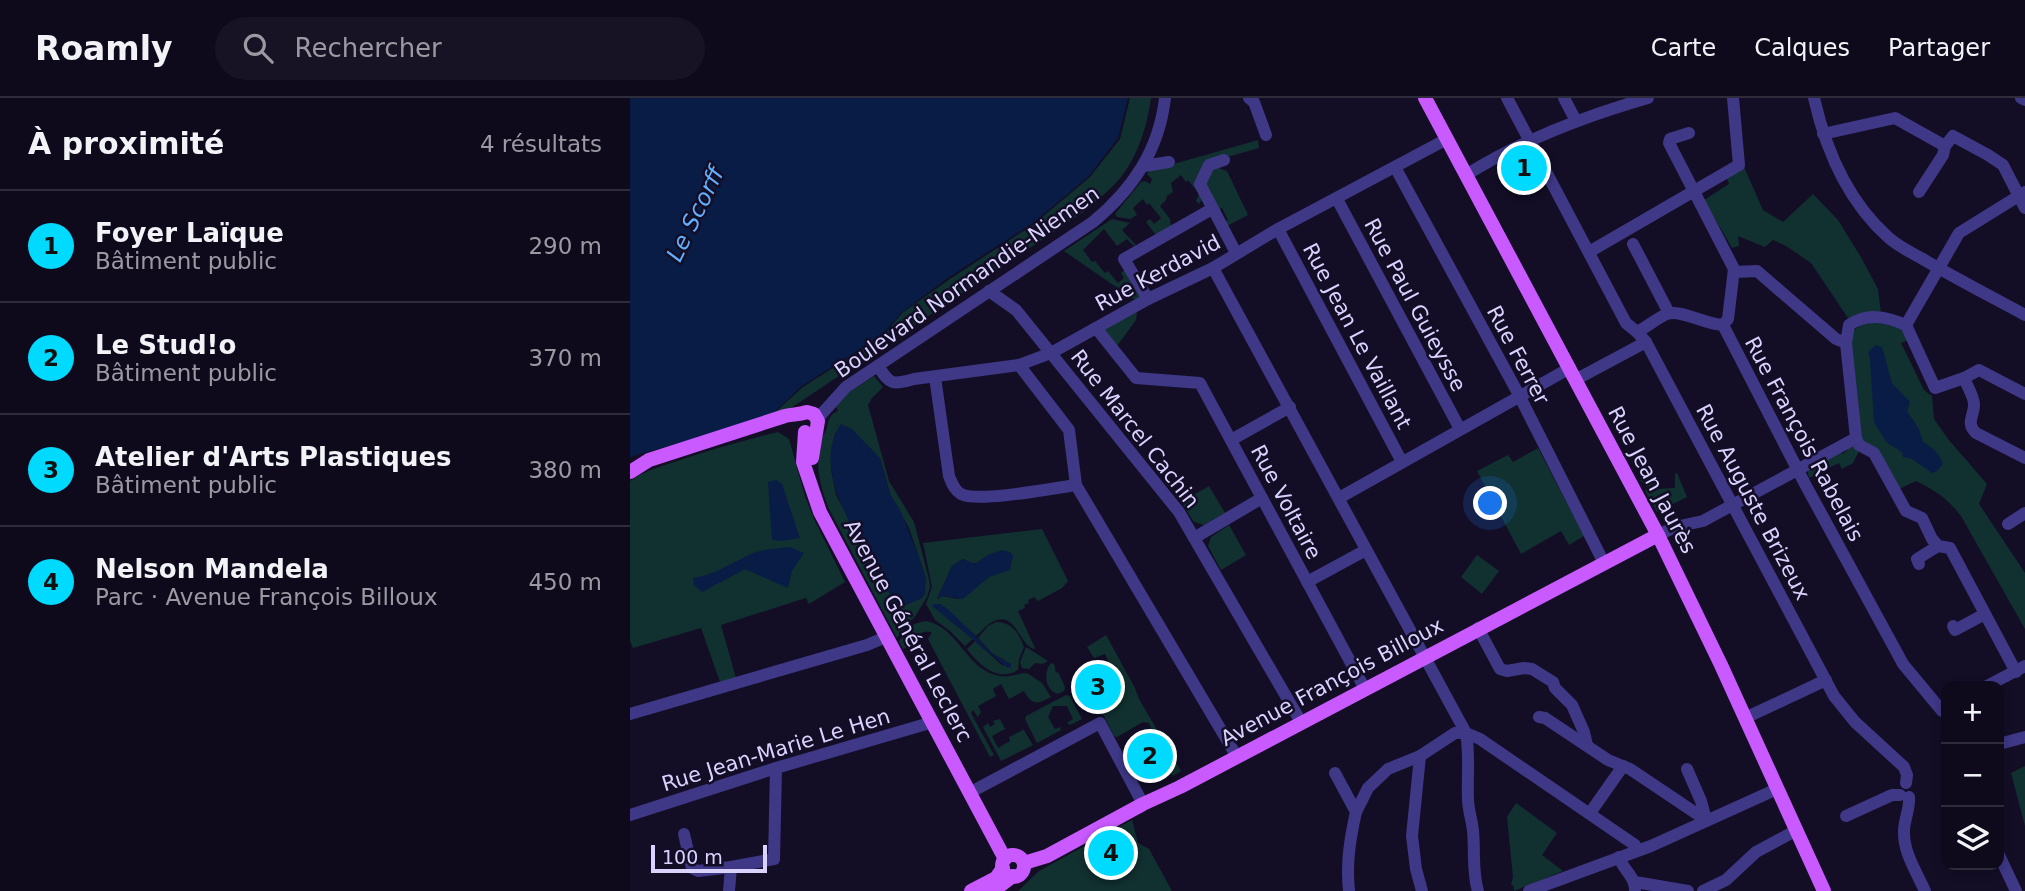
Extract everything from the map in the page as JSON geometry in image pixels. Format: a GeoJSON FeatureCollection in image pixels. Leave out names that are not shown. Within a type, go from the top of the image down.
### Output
{"type":"FeatureCollection","features":[{"type":"Feature","properties":{"kind":"main road","name":"Rue Jean Jaurès"},"geometry":{"type":"LineString","coordinates":[[1425,98],[1658,535],[1824,891]]}},
{"type":"Feature","properties":{"kind":"main road"},"geometry":{"type":"LineString","coordinates":[[630,472],[649,460],[792,414],[808,422]]}},
{"type":"Feature","properties":{"kind":"main road","name":"Avenue Général Leclerc"},"geometry":{"type":"LineString","coordinates":[[808,422],[810,481],[820,512],[973,796],[983,808],[1008,865]]}},
{"type":"Feature","properties":{"kind":"main road","name":"Avenue François Billoux"},"geometry":{"type":"LineString","coordinates":[[1008,865],[1021,873],[1024,863],[1047,856],[1658,535]]}},
{"type":"Feature","properties":{"kind":"main road","name":"Avenue François Billoux"},"geometry":{"type":"LineString","coordinates":[[971,891],[996,878],[1008,865]]}},
{"type":"Feature","properties":{"kind":"main road","name":"Avenue François Billoux"},"geometry":{"type":"LineString","coordinates":[[993,891],[1008,865]]}},
{"type":"Feature","properties":{"kind":"street","name":"Boulevard Normandie-Niemen"},"geometry":{"type":"LineString","coordinates":[[808,422],[829,393],[842,382],[1079,224],[1105,203],[1121,187],[1142,156],[1154,125],[1159,98]]}},
{"type":"Feature","properties":{"kind":"street","name":"Boulevard Normandie-Niemen"},"geometry":{"type":"LineString","coordinates":[[808,422],[846,387],[1110,208],[1144,166],[1155,141],[1165,98]]}},
{"type":"Feature","properties":{"kind":"street","name":"Rue Auguste Brizeux"},"geometry":{"type":"LineString","coordinates":[[1507,98],[1626,323],[1646,342],[1834,696],[1855,722],[1903,767],[1907,775],[1906,783],[1913,789],[1912,794],[1904,796]]}},
{"type":"Feature","properties":{"kind":"street"},"geometry":{"type":"LineString","coordinates":[[1564,98],[1576,121]]}},
{"type":"Feature","properties":{"kind":"street"},"geometry":{"type":"LineString","coordinates":[[1466,176],[1576,121],[1648,98]]}},
{"type":"Feature","properties":{"kind":"street"},"geometry":{"type":"LineString","coordinates":[[1589,252],[1739,165],[1733,98]]}},
{"type":"Feature","properties":{"kind":"street"},"geometry":{"type":"LineString","coordinates":[[1814,98],[1833,159],[1844,183],[1866,215],[1891,240],[2025,315]]}},
{"type":"Feature","properties":{"kind":"street"},"geometry":{"type":"LineString","coordinates":[[1254,99],[1266,135]]}},
{"type":"Feature","properties":{"kind":"street"},"geometry":{"type":"LineString","coordinates":[[1824,134],[1895,118],[1945,146]]}},
{"type":"Feature","properties":{"kind":"street"},"geometry":{"type":"LineString","coordinates":[[1689,133],[1670,139],[1669,143],[1735,272],[1728,319],[1723,325]]}},
{"type":"Feature","properties":{"kind":"street"},"geometry":{"type":"LineString","coordinates":[[1906,325],[1959,233],[2023,199],[2003,166],[1952,136],[1919,192]]}},
{"type":"Feature","properties":{"kind":"street","name":"Rue Kerdavid"},"geometry":{"type":"LineString","coordinates":[[878,366],[888,380],[894,383],[1019,365],[1051,353],[1148,299],[1213,268],[1278,229],[1447,139]]}},
{"type":"Feature","properties":{"kind":"street"},"geometry":{"type":"LineString","coordinates":[[1224,160],[1209,165],[1200,184],[1236,253]]}},
{"type":"Feature","properties":{"kind":"street"},"geometry":{"type":"LineString","coordinates":[[1144,166],[1169,162]]}},
{"type":"Feature","properties":{"kind":"street","name":"Rue Ferrer"},"geometry":{"type":"LineString","coordinates":[[1395,167],[1519,395],[1604,563]]}},
{"type":"Feature","properties":{"kind":"street","name":"Rue Paul Guieysse"},"geometry":{"type":"LineString","coordinates":[[1337,199],[1460,429]]}},
{"type":"Feature","properties":{"kind":"street"},"geometry":{"type":"LineString","coordinates":[[1148,299],[1124,259],[1212,209]]}},
{"type":"Feature","properties":{"kind":"street","name":"Rue Jean Le Vaillant"},"geometry":{"type":"LineString","coordinates":[[1278,229],[1402,462]]}},
{"type":"Feature","properties":{"kind":"street"},"geometry":{"type":"LineString","coordinates":[[1633,244],[1669,313],[1637,332]]}},
{"type":"Feature","properties":{"kind":"street"},"geometry":{"type":"LineString","coordinates":[[1213,268],[1466,733],[1469,815],[1473,828],[1474,880],[1478,891]]}},
{"type":"Feature","properties":{"kind":"street"},"geometry":{"type":"LineString","coordinates":[[1735,272],[1757,271],[1836,339],[1846,343]]}},
{"type":"Feature","properties":{"kind":"street","name":"Rue Marcel Cachin"},"geometry":{"type":"LineString","coordinates":[[1007,280],[1016,310]]}},
{"type":"Feature","properties":{"kind":"street","name":"Rue Marcel Cachin"},"geometry":{"type":"LineString","coordinates":[[989,291],[1016,310],[1179,512],[1301,722]]}},
{"type":"Feature","properties":{"kind":"street","name":"Rue François Rabelais"},"geometry":{"type":"LineString","coordinates":[[1669,313],[1723,325],[1903,664],[1941,707]]}},
{"type":"Feature","properties":{"kind":"street"},"geometry":{"type":"LineString","coordinates":[[1997,681],[2020,669],[1985,614],[1950,548],[1938,546],[1922,518],[1906,511],[1874,453],[1859,445],[1856,438],[1846,343],[1849,325],[1870,316],[1906,325],[1935,388],[1979,370],[2025,394]]}},
{"type":"Feature","properties":{"kind":"street","name":"Rue Voltaire"},"geometry":{"type":"LineString","coordinates":[[1096,328],[1136,378],[1200,383],[1365,689]]}},
{"type":"Feature","properties":{"kind":"street"},"geometry":{"type":"LineString","coordinates":[[1339,498],[1519,395],[1646,342]]}},
{"type":"Feature","properties":{"kind":"street"},"geometry":{"type":"LineString","coordinates":[[1019,365],[1069,430],[1076,485],[1237,757]]}},
{"type":"Feature","properties":{"kind":"street"},"geometry":{"type":"LineString","coordinates":[[935,377],[949,476],[952,485],[961,494],[978,498],[1076,485]]}},
{"type":"Feature","properties":{"kind":"street"},"geometry":{"type":"LineString","coordinates":[[1964,378],[1975,404],[1970,422],[1972,429],[2025,458]]}},
{"type":"Feature","properties":{"kind":"street","name":"Rue Voltaire"},"geometry":{"type":"LineString","coordinates":[[1231,440],[1290,407]]}},
{"type":"Feature","properties":{"kind":"street"},"geometry":{"type":"LineString","coordinates":[[1658,535],[1675,527],[1703,521],[1856,438]]}},
{"type":"Feature","properties":{"kind":"street"},"geometry":{"type":"LineString","coordinates":[[630,464],[649,460]]}},
{"type":"Feature","properties":{"kind":"street"},"geometry":{"type":"LineString","coordinates":[[1194,538],[1262,498]]}},
{"type":"Feature","properties":{"kind":"street"},"geometry":{"type":"LineString","coordinates":[[1919,564],[1917,559],[1938,546]]}},
{"type":"Feature","properties":{"kind":"street","name":"Rue Voltaire"},"geometry":{"type":"LineString","coordinates":[[1307,582],[1366,550]]}},
{"type":"Feature","properties":{"kind":"street"},"geometry":{"type":"LineString","coordinates":[[1953,626],[1955,630],[1985,614]]}},
{"type":"Feature","properties":{"kind":"street"},"geometry":{"type":"LineString","coordinates":[[1478,628],[1500,669],[1532,669],[1553,682],[1555,688],[1572,705],[1587,746]]}},
{"type":"Feature","properties":{"kind":"street"},"geometry":{"type":"LineString","coordinates":[[630,714],[867,645],[886,637]]}},
{"type":"Feature","properties":{"kind":"street"},"geometry":{"type":"LineString","coordinates":[[1745,718],[1825,680]]}},
{"type":"Feature","properties":{"kind":"street"},"geometry":{"type":"LineString","coordinates":[[1539,716],[1706,820]]}},
{"type":"Feature","properties":{"kind":"street","name":"Rue Jean-Marie Le Hen"},"geometry":{"type":"LineString","coordinates":[[630,816],[776,768],[933,722]]}},
{"type":"Feature","properties":{"kind":"street"},"geometry":{"type":"LineString","coordinates":[[973,796],[1100,723],[1143,804]]}},
{"type":"Feature","properties":{"kind":"street"},"geometry":{"type":"LineString","coordinates":[[1349,891],[1348,846],[1356,812],[1368,788],[1388,769],[1420,756],[1455,733],[1466,733],[1480,739],[1590,813],[1635,845],[1637,850]]}},
{"type":"Feature","properties":{"kind":"street"},"geometry":{"type":"LineString","coordinates":[[2004,743],[2025,737]]}},
{"type":"Feature","properties":{"kind":"street"},"geometry":{"type":"LineString","coordinates":[[1420,756],[1412,836],[1422,891]]}},
{"type":"Feature","properties":{"kind":"street"},"geometry":{"type":"LineString","coordinates":[[1590,813],[1623,766]]}},
{"type":"Feature","properties":{"kind":"street"},"geometry":{"type":"LineString","coordinates":[[684,834],[692,868],[698,871],[774,859],[776,768]]}},
{"type":"Feature","properties":{"kind":"street"},"geometry":{"type":"LineString","coordinates":[[1687,769],[1706,820]]}},
{"type":"Feature","properties":{"kind":"street"},"geometry":{"type":"LineString","coordinates":[[1335,773],[1356,812]]}},
{"type":"Feature","properties":{"kind":"street"},"geometry":{"type":"LineString","coordinates":[[1528,891],[1651,846],[1777,789]]}},
{"type":"Feature","properties":{"kind":"street"},"geometry":{"type":"LineString","coordinates":[[1846,816],[1892,795],[1904,796],[1909,803],[1904,828],[1905,848],[1925,891]]}},
{"type":"Feature","properties":{"kind":"street"},"geometry":{"type":"LineString","coordinates":[[1703,891],[1726,880],[1756,852],[1797,830]]}},
{"type":"Feature","properties":{"kind":"street"},"geometry":{"type":"LineString","coordinates":[[1619,857],[1635,887],[1688,891]]}},
{"type":"Feature","properties":{"kind":"street"},"geometry":{"type":"LineString","coordinates":[[2004,866],[2016,891]]}},
{"type":"Feature","properties":{"kind":"street"},"geometry":{"type":"LineString","coordinates":[[729,891],[730,867]]}},
{"type":"Feature","properties":{"kind":"green space"},"geometry":{"type":"Polygon","coordinates":[[[1130,98],[1151,98],[1147,121],[1129,166],[1104,195],[1085,211],[800,402],[782,413],[773,414],[803,387],[883,336],[902,313],[1034,224],[1090,177],[1120,139],[1130,98]]]}},
{"type":"Feature","properties":{"kind":"green space"},"geometry":{"type":"Polygon","coordinates":[[[1258,140],[1259,148],[1207,163],[1203,197],[1199,204],[1196,201],[1199,194],[1188,180],[1186,182],[1181,175],[1171,183],[1173,192],[1160,206],[1170,219],[1171,226],[1160,234],[1155,234],[1146,222],[1150,219],[1154,224],[1161,218],[1143,199],[1133,208],[1137,215],[1130,219],[1117,217],[1115,214],[1141,182],[1150,184],[1152,179],[1147,174],[1151,167],[1170,165],[1258,140]]]}},
{"type":"Feature","properties":{"kind":"green space"},"geometry":{"type":"Polygon","coordinates":[[[1213,166],[1227,171],[1248,215],[1225,227],[1223,223],[1228,220],[1222,208],[1217,210],[1203,183],[1213,166]]]}},
{"type":"Feature","properties":{"kind":"green space"},"geometry":{"type":"Polygon","coordinates":[[[1744,167],[1763,210],[1783,222],[1813,194],[1838,220],[1878,289],[1881,313],[1850,321],[1811,263],[1773,240],[1765,247],[1738,236],[1739,246],[1732,248],[1704,200],[1729,184],[1727,178],[1744,167]]]}},
{"type":"Feature","properties":{"kind":"green space"},"geometry":{"type":"Polygon","coordinates":[[[1112,219],[1130,223],[1122,230],[1136,245],[1127,239],[1117,246],[1104,229],[1083,250],[1092,262],[1095,261],[1105,273],[1108,271],[1118,283],[1124,278],[1121,273],[1126,269],[1142,295],[1135,300],[1064,251],[1112,219]]]}},
{"type":"Feature","properties":{"kind":"green space"},"geometry":{"type":"Polygon","coordinates":[[[1137,311],[1136,320],[1117,346],[1105,333],[1105,329],[1137,311]]]}},
{"type":"Feature","properties":{"kind":"green space"},"geometry":{"type":"Polygon","coordinates":[[[1876,322],[1902,329],[1908,340],[1901,343],[1924,390],[1932,396],[1934,419],[1987,484],[1979,504],[2025,573],[2025,629],[1956,510],[1930,488],[1916,481],[1899,489],[1861,442],[1850,337],[1857,328],[1876,322]]]}},
{"type":"Feature","properties":{"kind":"green space"},"geometry":{"type":"Polygon","coordinates":[[[874,376],[883,387],[868,405],[889,481],[914,522],[929,579],[927,597],[897,638],[829,509],[820,480],[820,443],[830,418],[838,411],[836,407],[849,392],[874,376]],[[835,433],[831,469],[836,495],[900,607],[922,598],[926,579],[909,528],[890,494],[880,458],[835,433]]]}},
{"type":"Feature","properties":{"kind":"green space"},"geometry":{"type":"Polygon","coordinates":[[[778,432],[789,439],[814,519],[845,582],[809,604],[806,598],[721,625],[736,678],[720,682],[701,628],[633,648],[630,641],[630,481],[650,470],[778,432]]]}},
{"type":"Feature","properties":{"kind":"green space"},"geometry":{"type":"Polygon","coordinates":[[[1852,445],[1860,449],[1853,463],[1842,469],[1839,463],[1809,478],[1807,469],[1838,451],[1843,454],[1852,445]]]}},
{"type":"Feature","properties":{"kind":"green space"},"geometry":{"type":"Polygon","coordinates":[[[1538,448],[1584,536],[1569,545],[1561,531],[1521,554],[1477,471],[1508,455],[1513,462],[1538,448]]]}},
{"type":"Feature","properties":{"kind":"green space"},"geometry":{"type":"Polygon","coordinates":[[[1677,473],[1687,497],[1657,512],[1645,491],[1648,488],[1640,480],[1655,474],[1657,489],[1675,488],[1677,473]]]}},
{"type":"Feature","properties":{"kind":"green space"},"geometry":{"type":"Polygon","coordinates":[[[1209,486],[1225,513],[1204,525],[1194,522],[1181,502],[1209,486]]]}},
{"type":"Feature","properties":{"kind":"green space"},"geometry":{"type":"Polygon","coordinates":[[[1229,525],[1246,555],[1221,570],[1208,546],[1211,537],[1229,525]]]}},
{"type":"Feature","properties":{"kind":"green space"},"geometry":{"type":"Polygon","coordinates":[[[1042,529],[1068,581],[1062,588],[1038,601],[1034,597],[1028,600],[1025,608],[1018,611],[1035,648],[1029,646],[1005,620],[989,624],[976,636],[940,604],[933,604],[973,639],[965,646],[935,620],[926,604],[932,587],[923,543],[1042,529]],[[963,559],[952,566],[937,599],[943,596],[958,599],[989,577],[977,563],[971,564],[963,559]]]}},
{"type":"Feature","properties":{"kind":"green space"},"geometry":{"type":"Polygon","coordinates":[[[1477,555],[1499,571],[1482,594],[1461,577],[1477,555]]]}},
{"type":"Feature","properties":{"kind":"green space"},"geometry":{"type":"Polygon","coordinates":[[[926,621],[947,631],[970,658],[988,672],[1004,676],[1027,673],[1042,683],[1051,697],[1035,702],[1024,691],[1009,699],[1001,684],[993,689],[996,696],[978,706],[981,712],[978,717],[973,710],[971,713],[994,755],[990,757],[928,639],[932,632],[922,633],[903,649],[899,642],[909,627],[926,621]]]}},
{"type":"Feature","properties":{"kind":"green space"},"geometry":{"type":"Polygon","coordinates":[[[1002,622],[1014,629],[1024,647],[1018,670],[1011,673],[989,670],[967,649],[975,641],[1003,666],[1005,660],[993,654],[978,638],[988,626],[1002,622]]]}},
{"type":"Feature","properties":{"kind":"green space"},"geometry":{"type":"Polygon","coordinates":[[[1106,635],[1181,771],[1173,776],[1168,764],[1172,761],[1162,742],[1157,744],[1149,723],[1143,722],[1117,737],[1114,736],[1094,703],[1105,698],[1111,699],[1110,683],[1114,674],[1105,654],[1094,658],[1087,647],[1106,635]]]}},
{"type":"Feature","properties":{"kind":"green space"},"geometry":{"type":"Polygon","coordinates":[[[1026,647],[1048,661],[1035,663],[1029,669],[1022,668],[1020,662],[1026,647]]]}},
{"type":"Feature","properties":{"kind":"green space"},"geometry":{"type":"Polygon","coordinates":[[[1051,663],[1065,687],[1064,691],[1058,694],[1050,689],[1047,681],[1047,671],[1051,663]]]}},
{"type":"Feature","properties":{"kind":"green space"},"geometry":{"type":"Polygon","coordinates":[[[1066,695],[1070,696],[1082,719],[1070,725],[1067,723],[1073,719],[1067,706],[1053,706],[1048,717],[1055,729],[1060,727],[1061,730],[1037,743],[1026,716],[1066,695]]]}},
{"type":"Feature","properties":{"kind":"green space"},"geometry":{"type":"Polygon","coordinates":[[[1000,719],[1005,729],[992,736],[998,748],[1010,741],[1009,737],[1023,730],[1022,727],[1033,745],[1001,761],[983,727],[988,723],[990,727],[995,724],[993,721],[1000,719]]]}},
{"type":"Feature","properties":{"kind":"green space"},"geometry":{"type":"Polygon","coordinates":[[[2025,766],[2025,826],[2011,773],[2025,766]]]}},
{"type":"Feature","properties":{"kind":"green space"},"geometry":{"type":"Polygon","coordinates":[[[1516,803],[1557,833],[1542,855],[1563,871],[1514,891],[1511,884],[1513,877],[1507,817],[1516,803]]]}},
{"type":"Feature","properties":{"kind":"green space"},"geometry":{"type":"Polygon","coordinates":[[[1132,820],[1138,843],[1149,849],[1172,891],[1018,891],[1039,871],[1132,820]]]}},
{"type":"Feature","properties":{"kind":"water","name":"Le Scorff"},"geometry":{"type":"Polygon","coordinates":[[[630,98],[1128,98],[1118,138],[1089,176],[1033,223],[949,277],[901,313],[882,335],[802,386],[771,415],[630,457],[630,98]]]}},
{"type":"Feature","properties":{"kind":"water"},"geometry":{"type":"Polygon","coordinates":[[[1876,345],[1882,347],[1892,383],[1910,402],[1907,411],[1919,429],[1923,442],[1935,451],[1943,464],[1936,472],[1932,473],[1912,459],[1903,457],[1902,452],[1886,442],[1874,422],[1868,352],[1876,345]]]}},
{"type":"Feature","properties":{"kind":"water"},"geometry":{"type":"Polygon","coordinates":[[[841,424],[852,429],[880,458],[890,494],[900,510],[919,557],[926,579],[925,594],[922,598],[900,607],[862,546],[837,494],[830,458],[833,440],[841,424]]]}},
{"type":"Feature","properties":{"kind":"water"},"geometry":{"type":"Polygon","coordinates":[[[776,480],[782,484],[800,538],[772,540],[768,482],[776,480]]]}},
{"type":"Feature","properties":{"kind":"water"},"geometry":{"type":"Polygon","coordinates":[[[790,547],[804,553],[792,571],[788,588],[745,569],[702,592],[694,585],[693,578],[716,571],[751,554],[790,547]]]}},
{"type":"Feature","properties":{"kind":"water"},"geometry":{"type":"Polygon","coordinates":[[[1002,550],[1013,556],[1010,570],[989,577],[963,599],[943,596],[937,599],[952,566],[963,559],[975,564],[1002,550]]]}},
{"type":"Feature","properties":{"kind":"water"},"geometry":{"type":"Polygon","coordinates":[[[940,604],[949,610],[993,654],[1011,664],[1011,667],[1008,668],[932,606],[940,604]]]}},
{"type":"Feature","properties":{"kind":"place","name":"Foyer Laïque"},"geometry":{"type":"Point","coordinates":[1524,168]}},
{"type":"Feature","properties":{"kind":"place","name":"Atelier d'Arts Plastiques"},"geometry":{"type":"Point","coordinates":[1098,687]}},
{"type":"Feature","properties":{"kind":"place","name":"Le Stud!o"},"geometry":{"type":"Point","coordinates":[1150,756]}},
{"type":"Feature","properties":{"kind":"place","name":"Nelson Mandela"},"geometry":{"type":"Point","coordinates":[1111,853]}}]}
